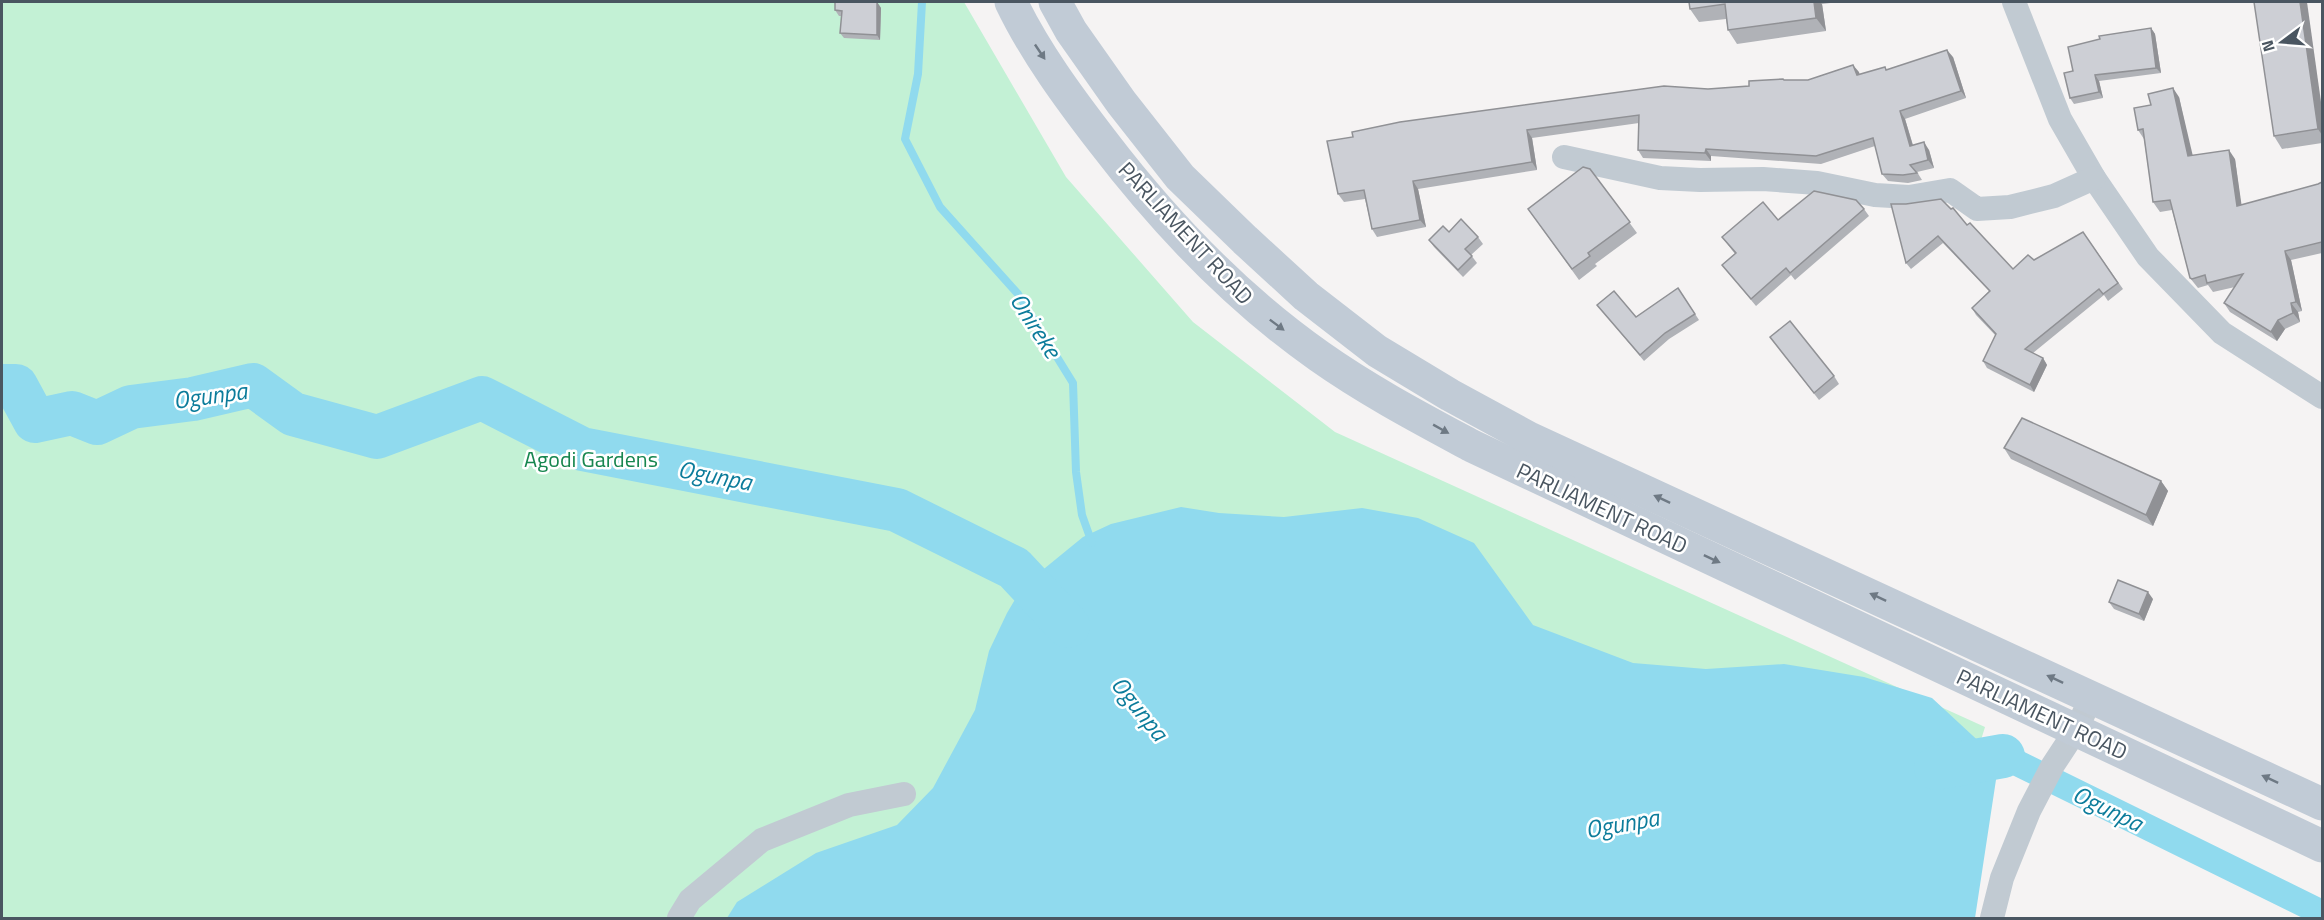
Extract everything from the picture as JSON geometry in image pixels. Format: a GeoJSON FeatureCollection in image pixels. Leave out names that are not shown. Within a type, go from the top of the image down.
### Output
{"type":"FeatureCollection","features":[{"type":"Feature","properties":{"kind":"main road","name":"PARLIAMENT ROAD"},"geometry":{"type":"LineString","coordinates":[[1011,2],[1025,30],[1079,112],[1133,181],[1194,249],[1257,309],[1319,356],[1383,397],[1472,446],[2322,846]]}},
{"type":"Feature","properties":{"kind":"main road","name":"PARLIAMENT ROAD"},"geometry":{"type":"LineString","coordinates":[[1055,2],[1071,31],[1120,102],[1180,177],[1306,296],[1377,351],[1449,395],[1528,438],[2322,804]]}},
{"type":"Feature","properties":{"kind":"street"},"geometry":{"type":"LineString","coordinates":[[2014,2],[2060,119],[2094,178],[2148,257],[2222,333],[2322,398]]}},
{"type":"Feature","properties":{"kind":"street"},"geometry":{"type":"LineString","coordinates":[[1564,157],[1660,178],[1763,179],[1817,183],[1875,195],[1909,197],[1950,190],[1977,209],[2010,207],[2055,196],[2094,178]]}},
{"type":"Feature","properties":{"kind":"street"},"geometry":{"type":"LineString","coordinates":[[1992,918],[2002,878],[2029,811],[2053,765],[2076,730],[2092,696]]}},
{"type":"Feature","properties":{"kind":"street"},"geometry":{"type":"LineString","coordinates":[[680,918],[690,900],[762,840],[849,805],[904,794]]}},
{"type":"Feature","properties":{"kind":"green space","name":"Agodi Gardens"},"geometry":{"type":"Polygon","coordinates":[[[2,2],[964,2],[1066,177],[1193,322],[1335,432],[1985,727],[1926,918],[2,918],[2,2]]]}},
{"type":"Feature","properties":{"kind":"water"},"geometry":{"type":"Polygon","coordinates":[[[1181,507],[1219,513],[1284,517],[1362,508],[1418,518],[1474,543],[1533,625],[1633,663],[1706,669],[1784,664],[1864,677],[1932,698],[1999,760],[1975,918],[727,918],[737,902],[816,853],[897,825],[933,788],[975,710],[989,651],[1023,586],[1083,537],[1111,524],[1181,507]]]}},
{"type":"Feature","properties":{"kind":"building"},"geometry":{"type":"Polygon","coordinates":[[[835,2],[877,2],[877,35],[840,33],[842,11],[835,10],[835,2]]]}},
{"type":"Feature","properties":{"kind":"building"},"geometry":{"type":"Polygon","coordinates":[[[1689,2],[1814,2],[1816,18],[1728,30],[1725,4],[1690,9],[1689,2]]]}},
{"type":"Feature","properties":{"kind":"building"},"geometry":{"type":"Polygon","coordinates":[[[2254,2],[2300,2],[2318,129],[2274,136],[2254,2]]]}},
{"type":"Feature","properties":{"kind":"building"},"geometry":{"type":"Polygon","coordinates":[[[2151,28],[2156,68],[2095,75],[2099,92],[2070,98],[2064,73],[2073,71],[2068,47],[2100,39],[2099,36],[2151,28]]]}},
{"type":"Feature","properties":{"kind":"building"},"geometry":{"type":"Polygon","coordinates":[[[1947,50],[1961,91],[1900,111],[1910,146],[1924,142],[1928,160],[1910,165],[1917,173],[1882,174],[1873,138],[1816,156],[1706,149],[1705,153],[1638,150],[1639,115],[1527,130],[1532,162],[1413,181],[1420,220],[1372,229],[1364,190],[1338,194],[1327,141],[1353,137],[1352,132],[1400,122],[1664,86],[1708,89],[1749,86],[1749,81],[1808,80],[1853,65],[1857,75],[1885,67],[1886,70],[1947,50]]]}},
{"type":"Feature","properties":{"kind":"building"},"geometry":{"type":"Polygon","coordinates":[[[2173,88],[2188,156],[2229,150],[2237,206],[2322,182],[2322,242],[2285,251],[2296,302],[2291,303],[2293,313],[2278,320],[2271,332],[2224,303],[2243,274],[2207,283],[2205,275],[2190,278],[2170,200],[2153,202],[2143,129],[2138,130],[2134,108],[2151,105],[2148,94],[2173,88]]]}},
{"type":"Feature","properties":{"kind":"building"},"geometry":{"type":"Polygon","coordinates":[[[1583,167],[1590,169],[1630,222],[1588,253],[1590,256],[1572,269],[1528,209],[1583,167]]]}},
{"type":"Feature","properties":{"kind":"building"},"geometry":{"type":"Polygon","coordinates":[[[1814,191],[1856,200],[1864,209],[1790,273],[1786,268],[1751,299],[1722,265],[1736,253],[1722,237],[1763,202],[1778,220],[1814,191]]]}},
{"type":"Feature","properties":{"kind":"building"},"geometry":{"type":"Polygon","coordinates":[[[1941,199],[1951,209],[1953,208],[1967,225],[1970,223],[2013,269],[2028,255],[2034,260],[2083,232],[2118,283],[2103,294],[2099,289],[2025,349],[2043,358],[2030,385],[1983,361],[1996,334],[1972,308],[1990,291],[1938,236],[1906,263],[1891,204],[1941,199]]]}},
{"type":"Feature","properties":{"kind":"building"},"geometry":{"type":"Polygon","coordinates":[[[1461,219],[1478,237],[1465,249],[1472,256],[1458,270],[1429,240],[1443,226],[1449,232],[1461,219]]]}},
{"type":"Feature","properties":{"kind":"building"},"geometry":{"type":"Polygon","coordinates":[[[1678,288],[1695,314],[1665,333],[1640,355],[1597,305],[1614,291],[1636,317],[1678,288]]]}},
{"type":"Feature","properties":{"kind":"building"},"geometry":{"type":"Polygon","coordinates":[[[1790,321],[1834,376],[1814,393],[1770,337],[1790,321]]]}},
{"type":"Feature","properties":{"kind":"building"},"geometry":{"type":"Polygon","coordinates":[[[2022,418],[2161,481],[2146,515],[2004,448],[2022,418]]]}},
{"type":"Feature","properties":{"kind":"building"},"geometry":{"type":"Polygon","coordinates":[[[2118,580],[2148,592],[2139,614],[2109,602],[2118,580]]]}},
{"type":"Feature","properties":{"kind":"waterway","name":"Onireke"},"geometry":{"type":"LineString","coordinates":[[922,2],[918,74],[905,139],[940,207],[1018,294],[1073,383],[1076,472],[1082,515],[1092,543]]}},
{"type":"Feature","properties":{"kind":"waterway","name":"Ogunpa"},"geometry":{"type":"LineString","coordinates":[[2,386],[16,386],[35,421],[72,413],[97,423],[131,407],[193,399],[253,385],[293,414],[377,437],[482,398],[582,449],[897,510],[1014,568],[1068,626]]}},
{"type":"Feature","properties":{"kind":"waterway","name":"Ogunpa"},"geometry":{"type":"LineString","coordinates":[[2003,756],[2322,913]]}},
{"type":"Feature","properties":{"kind":"waterway","name":"Ogunpa"},"geometry":{"type":"LineString","coordinates":[[1936,768],[2003,756]]}}]}
